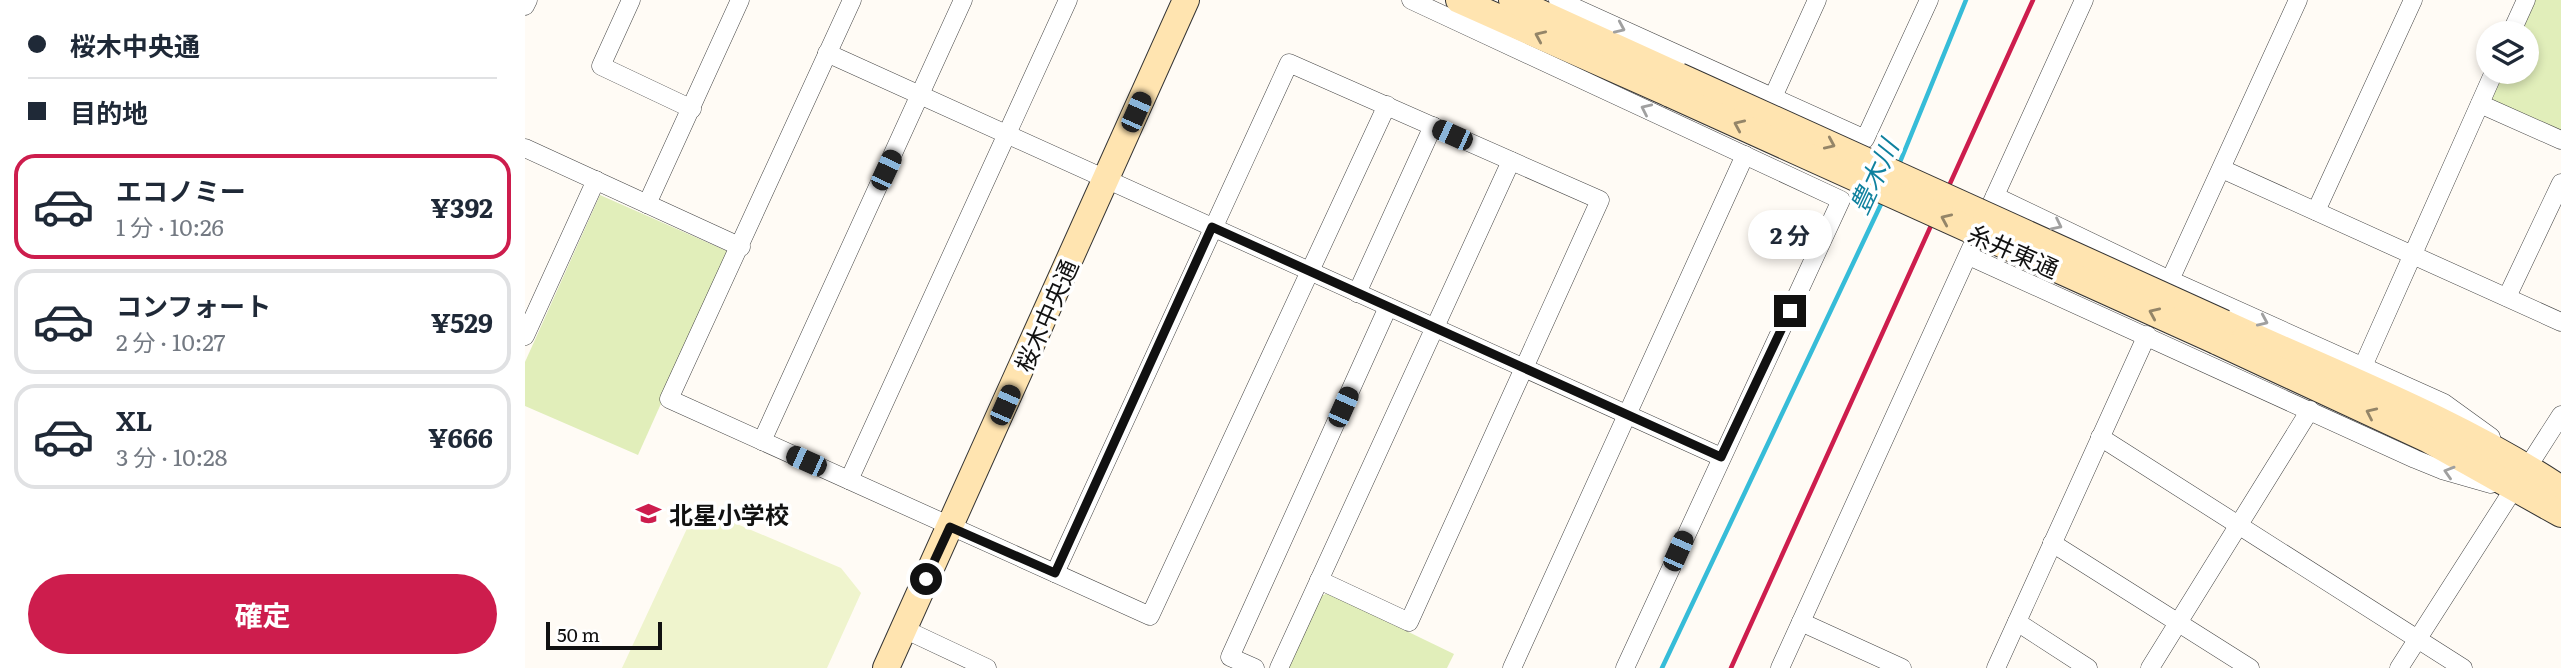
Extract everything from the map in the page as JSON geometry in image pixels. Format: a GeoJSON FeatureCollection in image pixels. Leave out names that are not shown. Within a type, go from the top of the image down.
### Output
{"type":"FeatureCollection","features":[{"type":"Feature","properties":{"kind":"street"},"geometry":{"type":"LineString","coordinates":[[525,6],[528,0]]}},
{"type":"Feature","properties":{"kind":"street"},"geometry":{"type":"LineString","coordinates":[[631,0],[601,66],[692,109]]}},
{"type":"Feature","properties":{"kind":"street"},"geometry":{"type":"LineString","coordinates":[[647,204],[740,0]]}},
{"type":"Feature","properties":{"kind":"street"},"geometry":{"type":"LineString","coordinates":[[852,0],[669,399],[1150,616],[1387,105]]}},
{"type":"Feature","properties":{"kind":"street"},"geometry":{"type":"LineString","coordinates":[[762,441],[963,0]]}},
{"type":"Feature","properties":{"kind":"street"},"geometry":{"type":"LineString","coordinates":[[849,480],[1068,0]]}},
{"type":"Feature","properties":{"kind":"street","name":"桜木中央通"},"geometry":{"type":"LineString","coordinates":[[886,668],[1186,0]]}},
{"type":"Feature","properties":{"kind":"street"},"geometry":{"type":"LineString","coordinates":[[1411,0],[1841,200],[1625,668]]}},
{"type":"Feature","properties":{"kind":"street","name":"糸井東通"},"geometry":{"type":"LineString","coordinates":[[1459,0],[1674,85],[2220,332],[2427,439],[2561,489]]}},
{"type":"Feature","properties":{"kind":"street","name":"糸井東通"},"geometry":{"type":"LineString","coordinates":[[1512,0],[1674,85]]}},
{"type":"Feature","properties":{"kind":"street"},"geometry":{"type":"LineString","coordinates":[[1558,0],[1865,139],[1929,0]]}},
{"type":"Feature","properties":{"kind":"street"},"geometry":{"type":"LineString","coordinates":[[1773,97],[1817,0]]}},
{"type":"Feature","properties":{"kind":"street"},"geometry":{"type":"LineString","coordinates":[[1780,668],[2084,0]]}},
{"type":"Feature","properties":{"kind":"street"},"geometry":{"type":"LineString","coordinates":[[2170,280],[2298,0]]}},
{"type":"Feature","properties":{"kind":"street"},"geometry":{"type":"LineString","coordinates":[[2316,211],[2413,0]]}},
{"type":"Feature","properties":{"kind":"street"},"geometry":{"type":"LineString","coordinates":[[2516,21],[2526,0]]}},
{"type":"Feature","properties":{"kind":"street"},"geometry":{"type":"LineString","coordinates":[[827,53],[1721,457]]}},
{"type":"Feature","properties":{"kind":"street"},"geometry":{"type":"LineString","coordinates":[[1055,573],[1289,63],[1600,200],[1409,622],[1319,580]]}},
{"type":"Feature","properties":{"kind":"street"},"geometry":{"type":"LineString","coordinates":[[2364,365],[2489,84]]}},
{"type":"Feature","properties":{"kind":"street"},"geometry":{"type":"LineString","coordinates":[[2480,104],[2561,140]]}},
{"type":"Feature","properties":{"kind":"street"},"geometry":{"type":"LineString","coordinates":[[1357,293],[1433,126]]}},
{"type":"Feature","properties":{"kind":"street"},"geometry":{"type":"LineString","coordinates":[[525,148],[741,247]]}},
{"type":"Feature","properties":{"kind":"street"},"geometry":{"type":"LineString","coordinates":[[1512,668],[1745,155]]}},
{"type":"Feature","properties":{"kind":"street"},"geometry":{"type":"LineString","coordinates":[[1279,668],[1511,161]]}},
{"type":"Feature","properties":{"kind":"street"},"geometry":{"type":"LineString","coordinates":[[2222,169],[2561,322]]}},
{"type":"Feature","properties":{"kind":"street"},"geometry":{"type":"LineString","coordinates":[[525,336],[596,180]]}},
{"type":"Feature","properties":{"kind":"street"},"geometry":{"type":"LineString","coordinates":[[2507,297],[2561,183]]}},
{"type":"Feature","properties":{"kind":"street"},"geometry":{"type":"LineString","coordinates":[[1995,196],[2170,280],[2364,365],[2461,413],[2521,476]]}},
{"type":"Feature","properties":{"kind":"street"},"geometry":{"type":"LineString","coordinates":[[1969,256],[2442,470],[2494,484],[2521,476]]}},
{"type":"Feature","properties":{"kind":"street"},"geometry":{"type":"LineString","coordinates":[[1255,668],[1230,657],[1388,307]]}},
{"type":"Feature","properties":{"kind":"street"},"geometry":{"type":"LineString","coordinates":[[1996,668],[2147,335]]}},
{"type":"Feature","properties":{"kind":"street"},"geometry":{"type":"LineString","coordinates":[[2150,668],[2310,410]]}},
{"type":"Feature","properties":{"kind":"street"},"geometry":{"type":"LineString","coordinates":[[2399,668],[2561,415]]}},
{"type":"Feature","properties":{"kind":"street"},"geometry":{"type":"LineString","coordinates":[[2100,437],[2241,524],[2463,668]]}},
{"type":"Feature","properties":{"kind":"street","name":"糸井東通"},"geometry":{"type":"LineString","coordinates":[[2521,476],[2561,514]]}},
{"type":"Feature","properties":{"kind":"street"},"geometry":{"type":"LineString","coordinates":[[2052,543],[2251,668]]}},
{"type":"Feature","properties":{"kind":"street"},"geometry":{"type":"LineString","coordinates":[[1801,622],[1902,668]]}},
{"type":"Feature","properties":{"kind":"street"},"geometry":{"type":"LineString","coordinates":[[2017,622],[2088,668]]}},
{"type":"Feature","properties":{"kind":"street"},"geometry":{"type":"LineString","coordinates":[[904,629],[987,668]]}},
{"type":"Feature","properties":{"kind":"green space"},"geometry":{"type":"Polygon","coordinates":[[[2534,0],[2561,0],[2561,134],[2490,103],[2499,84],[2539,84],[2539,21],[2525,21],[2534,0]]]}},
{"type":"Feature","properties":{"kind":"green space"},"geometry":{"type":"Polygon","coordinates":[[[600,195],[729,252],[638,455],[525,406],[525,362],[600,195]]]}},
{"type":"Feature","properties":{"kind":"green space"},"geometry":{"type":"Polygon","coordinates":[[[697,507],[841,568],[861,593],[827,668],[622,668],[697,507]]]}},
{"type":"Feature","properties":{"kind":"green space"},"geometry":{"type":"Polygon","coordinates":[[[1328,593],[1454,654],[1447,668],[1289,668],[1321,596],[1328,593]]]}},
{"type":"Feature","properties":{"kind":"waterway","name":"豊木川"},"geometry":{"type":"LineString","coordinates":[[1898,167],[1966,0]]}},
{"type":"Feature","properties":{"kind":"waterway","name":"豊木川"},"geometry":{"type":"LineString","coordinates":[[1662,668],[1883,200]]}},
{"type":"Feature","properties":{"kind":"railway"},"geometry":{"type":"LineString","coordinates":[[1731,668],[2033,0]]}},
{"type":"Feature","properties":{"kind":"place","name":"北星小学校"},"geometry":{"type":"Point","coordinates":[649,513]}},
{"type":"Feature","properties":{"kind":"route"},"geometry":{"type":"LineString","coordinates":[[926,579],[950,527],[1055,573],[1212,227],[1721,457],[1790,311]]}}]}
